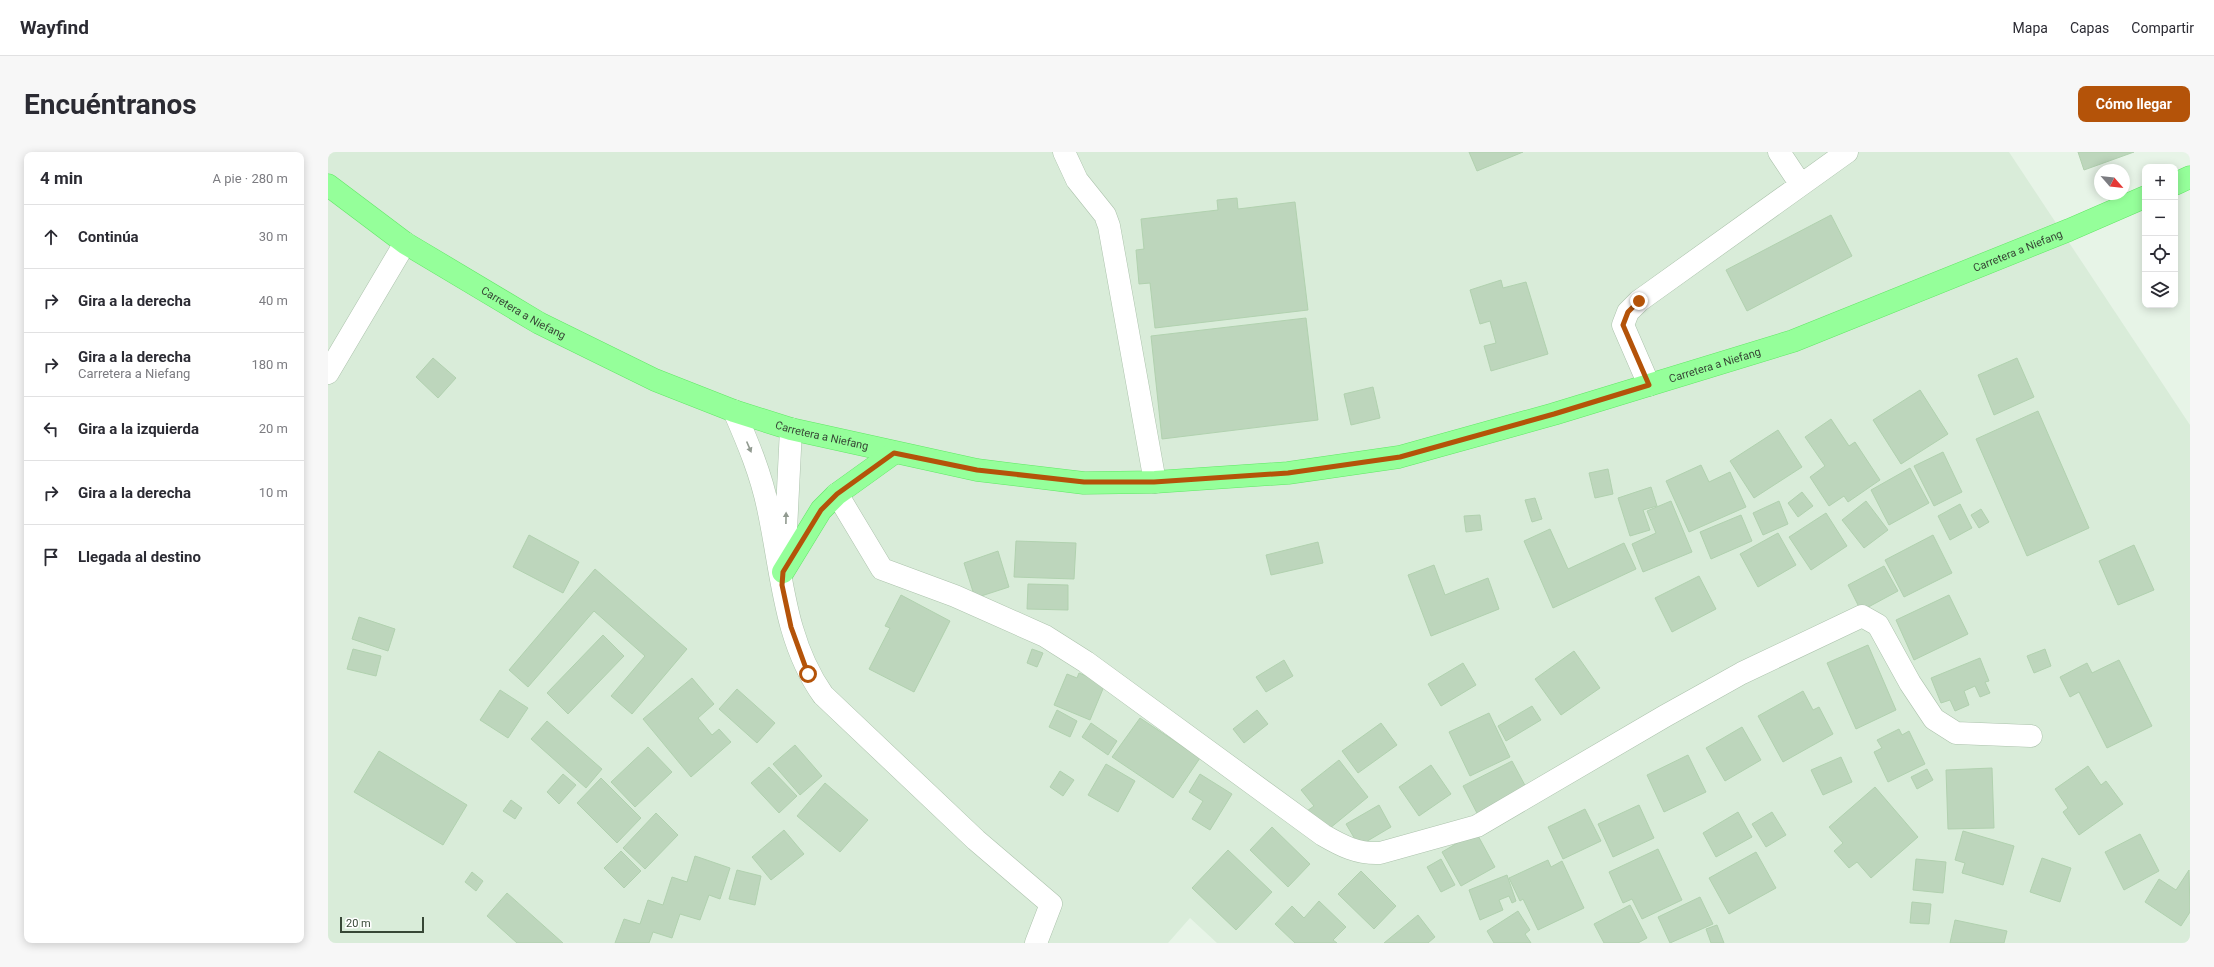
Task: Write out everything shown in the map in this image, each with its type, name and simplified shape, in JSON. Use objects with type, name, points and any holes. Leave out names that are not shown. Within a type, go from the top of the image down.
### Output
[{"type":"main road","points":[[2178,183],[2190,177]]},
{"type":"main road","name":"Carretera a Niefang","points":[[328,185],[405,243],[539,323],[655,380],[734,412],[791,429],[894,453],[977,470],[1076,482],[1154,482],[1288,473],[1400,457],[1554,414],[1793,341],[2062,233],[2142,198]]},
{"type":"main road","points":[[782,579],[821,510],[837,494],[894,453]]},
{"type":"street","points":[[1064,152],[1077,180],[1105,215],[1109,226],[1154,482]]},
{"type":"street","points":[[1779,152],[1801,185]]},
{"type":"street","points":[[1649,385],[1623,325],[1628,312],[1639,301],[1848,152]]},
{"type":"street","points":[[328,372],[405,243]]},
{"type":"street","points":[[734,412],[758,468],[768,508],[791,627],[808,674],[823,696],[976,840],[1050,904],[1036,943]]},
{"type":"street","points":[[782,579],[791,429]]},
{"type":"street","points":[[837,494],[882,570],[955,596],[1045,636],[1092,667],[1323,835],[1348,849],[1366,854],[1380,853],[1477,826],[1543,789],[1665,716],[1742,673],[1862,616],[1878,625],[1910,683],[1934,719],[1956,733],[2031,736]]},
{"type":"shaded area","points":[[328,152],[2009,152],[2190,425],[2190,943],[1217,943],[1190,918],[1168,943],[328,943]]},
{"type":"building","points":[[1469,152],[1523,152],[1477,171]]},
{"type":"building","points":[[2078,152],[2134,152],[2101,164],[2094,164],[2094,166],[2084,170]]},
{"type":"building","points":[[1237,198],[1238,209],[1295,202],[1308,310],[1155,328],[1150,283],[1139,284],[1136,250],[1144,249],[1141,219],[1218,210],[1217,200]]},
{"type":"building","points":[[1831,215],[1852,256],[1747,311],[1726,270]]},
{"type":"building","points":[[1501,280],[1503,288],[1526,282],[1548,354],[1491,371],[1484,346],[1496,343],[1490,321],[1480,324],[1470,290]]},
{"type":"building","points":[[1306,318],[1318,420],[1162,439],[1151,336]]},
{"type":"building","points":[[433,358],[456,378],[438,398],[416,377]]},
{"type":"building","points":[[2017,358],[2034,397],[1994,415],[1978,375]]},
{"type":"building","points":[[1373,387],[1380,418],[1351,425],[1344,394]]},
{"type":"building","points":[[1920,390],[1948,434],[1901,464],[1873,420]]},
{"type":"building","points":[[2038,411],[2089,528],[2027,556],[1976,439]]},
{"type":"building","points":[[1831,419],[1849,446],[1855,442],[1880,480],[1848,502],[1844,496],[1829,506],[1810,477],[1825,466],[1805,437]]},
{"type":"building","points":[[1778,430],[1802,467],[1754,498],[1730,461]]},
{"type":"building","points":[[1943,452],[1962,492],[1934,506],[1914,466]]},
{"type":"building","points":[[1701,465],[1709,482],[1730,472],[1746,507],[1689,532],[1666,481]]},
{"type":"building","points":[[1910,468],[1929,503],[1889,525],[1871,490]]},
{"type":"building","points":[[1608,469],[1613,494],[1595,498],[1589,473]]},
{"type":"building","points":[[1651,487],[1657,506],[1643,510],[1650,530],[1630,536],[1618,498]]},
{"type":"building","points":[[1802,492],[1813,506],[1798,517],[1788,503]]},
{"type":"building","points":[[1535,498],[1542,519],[1532,522],[1525,500]]},
{"type":"building","points":[[1671,501],[1692,552],[1643,572],[1632,544],[1656,533],[1647,511]]},
{"type":"building","points":[[1779,501],[1788,524],[1763,535],[1753,513]]},
{"type":"building","points":[[1866,501],[1888,530],[1864,548],[1842,520]]},
{"type":"building","points":[[1960,504],[1972,528],[1950,540],[1938,516]]},
{"type":"building","points":[[1981,509],[1989,522],[1979,528],[1971,515]]},
{"type":"building","points":[[1826,513],[1847,546],[1811,570],[1789,537]]},
{"type":"building","points":[[1480,515],[1482,530],[1466,532],[1464,516]]},
{"type":"building","points":[[1741,515],[1752,541],[1711,559],[1700,532]]},
{"type":"building","points":[[1550,529],[1568,569],[1624,543],[1636,569],[1553,608],[1524,541]]},
{"type":"building","points":[[1778,533],[1796,565],[1758,587],[1740,554]]},
{"type":"building","points":[[529,535],[579,562],[563,593],[513,567]]},
{"type":"building","points":[[1933,535],[1952,573],[1904,597],[1885,560]]},
{"type":"building","points":[[1016,541],[1076,543],[1074,579],[1014,577]]},
{"type":"building","points":[[1318,542],[1323,563],[1271,575],[1266,555]]},
{"type":"building","points":[[2134,545],[2154,590],[2118,605],[2099,561]]},
{"type":"building","points":[[998,551],[1009,587],[975,598],[964,563]]},
{"type":"building","points":[[1434,565],[1445,595],[1488,578],[1499,609],[1431,636],[1408,575]]},
{"type":"building","points":[[1884,566],[1898,591],[1861,611],[1848,585]]},
{"type":"building","points":[[595,569],[687,649],[632,714],[611,696],[645,656],[594,611],[528,687],[509,670]]},
{"type":"building","points":[[1699,576],[1716,609],[1672,632],[1655,598]]},
{"type":"building","points":[[1028,584],[1068,585],[1068,610],[1027,609]]},
{"type":"building","points":[[901,595],[950,621],[914,692],[869,669],[890,628],[885,626]]},
{"type":"building","points":[[1949,595],[1968,634],[1914,660],[1896,620]]},
{"type":"building","points":[[359,617],[395,629],[388,651],[352,639]]},
{"type":"building","points":[[603,635],[624,656],[568,714],[547,693]]},
{"type":"building","points":[[1868,645],[1896,710],[1856,729],[1827,663]]},
{"type":"building","points":[[353,649],[381,656],[376,676],[347,669]]},
{"type":"building","points":[[1032,649],[1043,653],[1037,667],[1027,663]]},
{"type":"building","points":[[2045,649],[2051,666],[2034,673],[2027,656]]},
{"type":"building","points":[[1574,651],[1600,688],[1561,715],[1535,679]]},
{"type":"building","points":[[1980,658],[1989,681],[1985,682],[1990,693],[1980,697],[1975,686],[1964,691],[1969,705],[1955,711],[1950,700],[1941,703],[1931,678]]},
{"type":"building","points":[[1284,660],[1293,676],[1266,692],[1256,677]]},
{"type":"building","points":[[2119,660],[2152,726],[2107,748],[2079,692],[2070,697],[2060,677],[2087,663],[2092,673]]},
{"type":"building","points":[[1463,663],[1476,685],[1441,706],[1428,684]]},
{"type":"building","points":[[1079,673],[1105,684],[1090,720],[1054,705],[1067,674],[1077,678]]},
{"type":"building","points":[[692,678],[714,704],[698,718],[712,735],[719,729],[731,742],[691,777],[643,719]]},
{"type":"building","points":[[737,689],[775,723],[757,743],[719,709]]},
{"type":"building","points":[[500,690],[528,708],[508,738],[480,720]]},
{"type":"building","points":[[1803,691],[1813,710],[1819,707],[1833,734],[1783,762],[1758,716]]},
{"type":"building","points":[[1532,706],[1541,720],[1506,741],[1498,726]]},
{"type":"building","points":[[1057,710],[1077,721],[1070,737],[1049,727]]},
{"type":"building","points":[[1257,710],[1268,724],[1244,743],[1233,729]]},
{"type":"building","points":[[1489,713],[1510,757],[1470,776],[1449,732]]},
{"type":"building","points":[[1140,718],[1200,758],[1173,798],[1112,757]]},
{"type":"building","points":[[547,721],[602,769],[586,788],[531,739]]},
{"type":"building","points":[[1091,723],[1117,741],[1108,755],[1082,737]]},
{"type":"building","points":[[1381,723],[1397,745],[1358,773],[1342,751]]},
{"type":"building","points":[[1742,727],[1761,760],[1725,781],[1706,748]]},
{"type":"building","points":[[1899,729],[1902,735],[1909,731],[1925,764],[1888,782],[1874,752],[1882,748],[1877,740]]},
{"type":"building","points":[[795,745],[822,776],[800,795],[773,764]]},
{"type":"building","points":[[648,747],[672,772],[635,807],[611,782]]},
{"type":"building","points":[[379,751],[467,805],[443,845],[354,792]]},
{"type":"building","points":[[1688,755],[1706,792],[1664,812],[1647,775]]},
{"type":"building","points":[[1841,757],[1852,782],[1823,795],[1811,770]]},
{"type":"building","points":[[1339,760],[1368,797],[1324,833],[1307,811],[1314,806],[1301,790]]},
{"type":"building","points":[[1512,761],[1528,791],[1479,817],[1463,786]]},
{"type":"building","points":[[1106,764],[1135,781],[1118,812],[1088,795]]},
{"type":"building","points":[[1431,765],[1451,794],[1419,816],[1399,787]]},
{"type":"building","points":[[2088,766],[2101,785],[2106,781],[2123,804],[2079,835],[2063,812],[2068,808],[2055,789]]},
{"type":"building","points":[[769,767],[797,796],[779,813],[751,783]]},
{"type":"building","points":[[1992,768],[1994,828],[1948,829],[1946,770]]},
{"type":"building","points":[[1927,769],[1933,780],[1917,789],[1911,777]]},
{"type":"building","points":[[1060,771],[1074,780],[1063,796],[1050,787]]},
{"type":"building","points":[[563,774],[576,785],[559,804],[547,792]]},
{"type":"building","points":[[1200,774],[1232,794],[1210,830],[1192,819],[1203,801],[1189,792]]},
{"type":"building","points":[[601,778],[641,818],[617,843],[577,803]]},
{"type":"building","points":[[825,783],[868,820],[840,852],[797,816]]},
{"type":"building","points":[[1875,787],[1918,837],[1871,878],[1857,862],[1849,868],[1834,851],[1843,843],[1829,827]]},
{"type":"building","points":[[511,800],[522,808],[515,819],[503,811]]},
{"type":"building","points":[[1379,805],[1391,827],[1359,846],[1346,824]]},
{"type":"building","points":[[1639,805],[1654,838],[1613,857],[1598,824]]},
{"type":"building","points":[[1585,809],[1601,841],[1563,859],[1548,827]]},
{"type":"building","points":[[1738,812],[1752,837],[1716,857],[1703,833]]},
{"type":"building","points":[[1772,812],[1786,835],[1766,847],[1752,824]]},
{"type":"building","points":[[656,813],[678,835],[645,869],[623,848]]},
{"type":"building","points":[[1272,827],[1310,864],[1288,887],[1250,850]]},
{"type":"building","points":[[784,830],[804,854],[771,880],[752,857]]},
{"type":"building","points":[[1963,831],[2014,846],[2003,885],[1962,873],[1965,863],[1955,860]]},
{"type":"building","points":[[1476,832],[1495,867],[1461,886],[1442,852]]},
{"type":"building","points":[[2140,834],[2159,871],[2124,890],[2105,852]]},
{"type":"building","points":[[1658,849],[1682,900],[1642,919],[1632,899],[1623,903],[1609,872]]},
{"type":"building","points":[[1228,850],[1272,892],[1236,930],[1192,888]]},
{"type":"building","points":[[621,851],[641,871],[624,888],[604,868]]},
{"type":"building","points":[[1756,852],[1776,888],[1729,914],[1709,878]]},
{"type":"building","points":[[695,856],[730,868],[720,899],[709,895],[700,920],[680,914],[672,938],[653,932],[649,943],[615,943],[624,919],[640,924],[648,900],[663,905],[672,877],[687,882]]},
{"type":"building","points":[[2042,858],[2071,868],[2060,902],[2030,892]]},
{"type":"building","points":[[1441,859],[1455,885],[1441,892],[1427,867]]},
{"type":"building","points":[[1916,859],[1946,862],[1943,893],[1913,890]]},
{"type":"building","points":[[1548,860],[1551,867],[1562,861],[1584,908],[1538,930],[1523,899],[1520,901],[1509,878]]},
{"type":"building","points":[[737,870],[761,876],[755,905],[729,899]]},
{"type":"building","points":[[2189,870],[2190,912],[2181,926],[2145,902],[2159,879],[2176,890]]},
{"type":"building","points":[[1361,871],[1396,906],[1374,929],[1338,894]]},
{"type":"building","points":[[472,872],[483,881],[476,891],[465,882]]},
{"type":"building","points":[[1507,875],[1516,901],[1512,903],[1509,896],[1499,900],[1503,910],[1480,920],[1469,890]]},
{"type":"building","points":[[507,893],[563,943],[517,943],[487,916]]},
{"type":"building","points":[[1700,897],[1713,924],[1670,943],[1658,917]]},
{"type":"building","points":[[1319,901],[1346,927],[1333,940],[1337,943],[1295,943],[1275,924],[1292,906],[1304,918]]},
{"type":"building","points":[[1912,902],[1931,904],[1929,924],[1910,923]]},
{"type":"building","points":[[1630,905],[1647,938],[1638,943],[1604,943],[1594,924]]},
{"type":"building","points":[[1518,911],[1530,930],[1525,934],[1531,943],[1494,943],[1487,931]]},
{"type":"building","points":[[1418,915],[1435,937],[1428,943],[1384,943]]},
{"type":"building","points":[[1955,920],[2007,931],[2004,943],[1950,943]]},
{"type":"building","points":[[1717,925],[1724,943],[1711,943],[1706,929]]},
{"type":"route","points":[[808,674],[791,627],[782,585],[783,572],[821,510],[837,494],[894,453],[977,470],[1084,482],[1154,482],[1288,473],[1400,457],[1554,414],[1649,385],[1623,325],[1628,312],[1639,301]]}]
